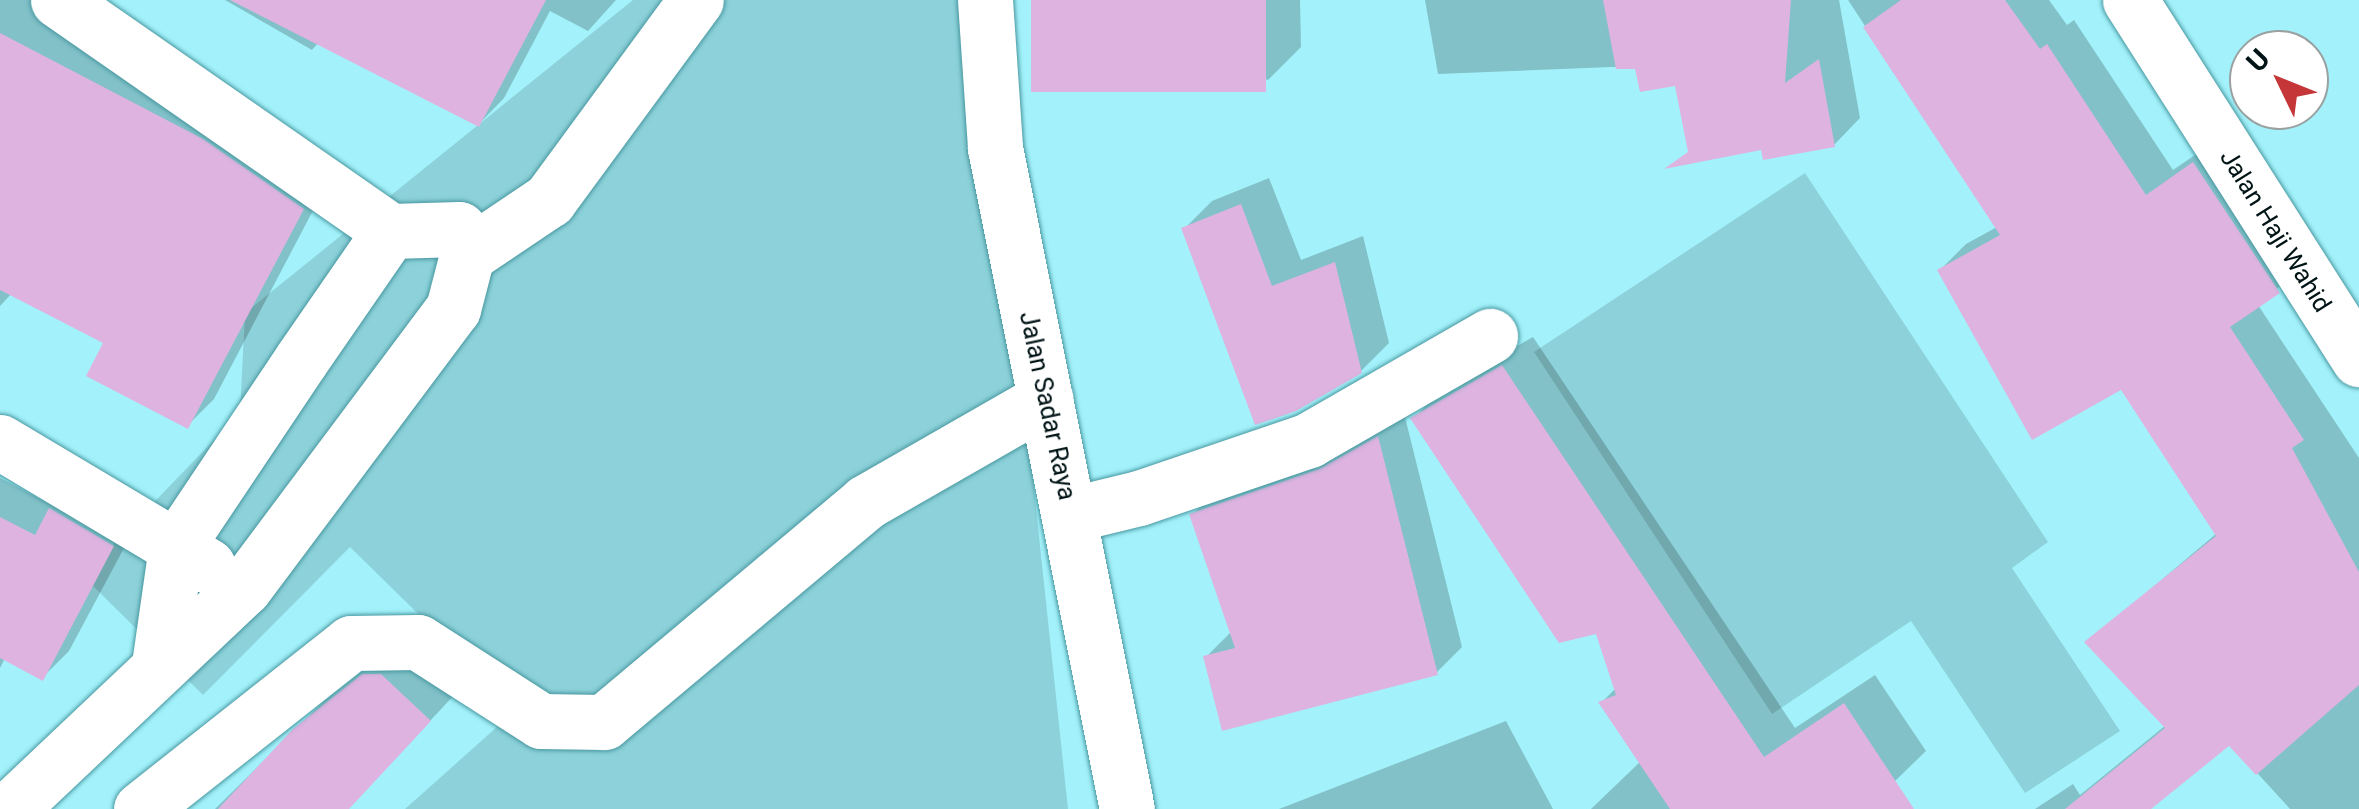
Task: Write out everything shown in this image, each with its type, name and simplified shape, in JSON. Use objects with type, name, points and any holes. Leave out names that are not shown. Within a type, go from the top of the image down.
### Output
[{"type":"street","points":[[10,809],[244,588],[453,309],[468,255],[459,229],[390,231],[58,0]]},
{"type":"street","points":[[468,255],[549,200],[696,0]]},
{"type":"street","name":"Jalan Sadar Raya","points":[[985,0],[995,148],[1127,809]]},
{"type":"street","name":"Jalan Haji Wahid","points":[[2130,0],[2359,360]]},
{"type":"street","points":[[158,666],[176,547],[390,231]]},
{"type":"street","points":[[1069,515],[1139,498],[1309,440],[1490,336]]},
{"type":"street","points":[[142,809],[351,644],[418,642],[541,721],[604,722],[866,502],[1046,399]]},
{"type":"street","points":[[0,442],[244,588]]},
{"type":"shaded area","points":[[633,0],[982,0],[1068,809],[405,809],[516,710],[350,547],[203,695],[83,576],[240,413],[245,313]]},
{"type":"shaded area","points":[[1805,173],[2048,542],[2012,568],[2120,731],[2025,793],[1911,621],[1772,714],[1534,352]]},
{"type":"building","points":[[230,0],[546,0],[479,127]]},
{"type":"building","points":[[1031,0],[1266,0],[1266,92],[1031,92]]},
{"type":"building","points":[[1603,0],[1791,0],[1785,83],[1819,59],[1835,147],[1763,160],[1761,150],[1664,169],[1688,152],[1675,86],[1640,92],[1635,69],[1616,69]]},
{"type":"building","points":[[1901,0],[2005,0],[2040,49],[2047,44],[2146,195],[2193,162],[2280,293],[2230,327],[2304,440],[2292,448],[2359,572],[2359,685],[2256,775],[2229,746],[2151,809],[2065,809],[2165,728],[2084,642],[2216,536],[2121,390],[2032,440],[1937,270],[2000,235],[1863,27]]},
{"type":"building","points":[[0,33],[203,139],[304,209],[188,429],[86,376],[103,343],[0,290]]},
{"type":"building","points":[[1241,204],[1272,286],[1335,262],[1362,373],[1296,411],[1255,425],[1181,228]]},
{"type":"building","points":[[1502,365],[1764,757],[1844,703],[1914,809],[1670,809],[1598,702],[1616,695],[1596,634],[1559,643],[1410,418]]},
{"type":"building","points":[[1378,436],[1438,675],[1222,731],[1203,656],[1235,648],[1189,514],[1319,469]]},
{"type":"building","points":[[49,508],[114,546],[43,681],[0,658],[0,517],[35,535]]},
{"type":"building","points":[[362,674],[381,674],[431,721],[349,809],[218,809],[293,729]]}]
